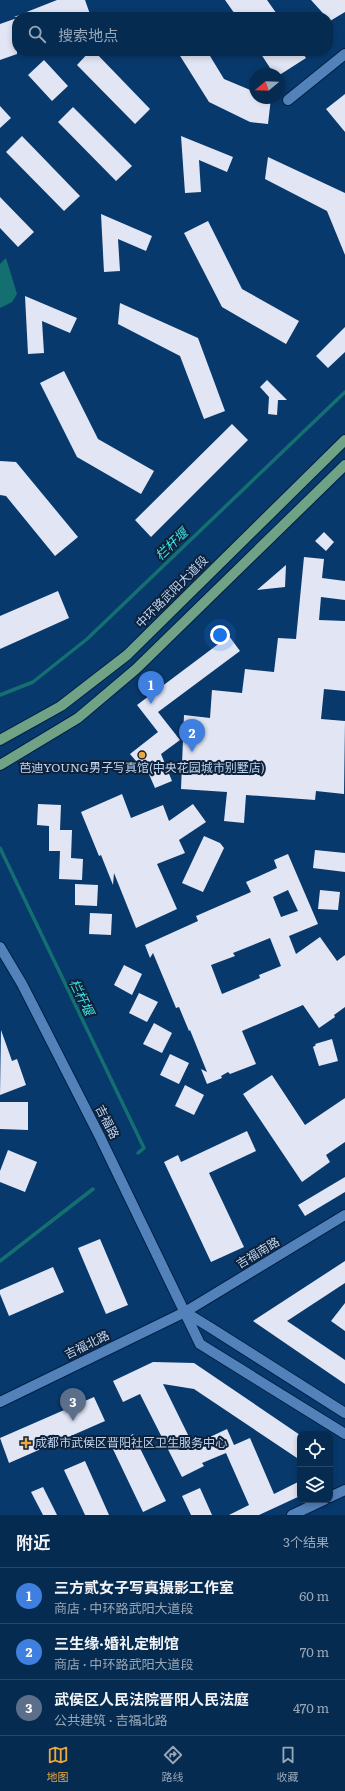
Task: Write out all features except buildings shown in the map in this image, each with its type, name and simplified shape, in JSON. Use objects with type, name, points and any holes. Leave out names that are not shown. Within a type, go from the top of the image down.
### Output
[{"type":"main road","name":"中环路武阳大道段","points":[[0,740],[61,706],[127,655],[345,440]]},
{"type":"main road","points":[[0,765],[78,718],[136,669],[345,465]]},
{"type":"street","points":[[288,100],[345,54]]},
{"type":"street","name":"吉福路","points":[[0,947],[22,984],[99,1134],[200,1344],[345,1434]]},
{"type":"street","name":"吉福南路","points":[[185,1312],[345,1215]]},
{"type":"street","points":[[185,1312],[345,1413]]},
{"type":"street","name":"吉福北路","points":[[0,1402],[185,1312]]},
{"type":"street","points":[[333,1496],[345,1490]]},
{"type":"street","points":[[292,1515],[318,1503]]},
{"type":"shaded area","points":[[6,258],[17,294],[12,302],[0,308],[0,264]]},
{"type":"waterway","name":"栏杆堰","points":[[0,695],[33,682],[87,639],[345,392]]},
{"type":"waterway","name":"栏杆堰","points":[[0,848],[144,1148],[138,1153]]},
{"type":"waterway","name":"栏杆堰","points":[[0,1261],[93,1189]]},
{"type":"place","name":"三方贰女子写真摄影工作室","points":[[151,704]]},
{"type":"place","name":"三生缘·婚礼定制馆","points":[[192,752]]},
{"type":"place","name":"芭迪YOUNG男子写真馆(中央花园城市别墅店)","points":[[142,755]]},
{"type":"place","name":"武侯区人民法院晋阳人民法庭","points":[[73,1421]]},
{"type":"place","name":"成都市武侯区晋阳社区卫生服务中心","points":[[26,1443]]}]
